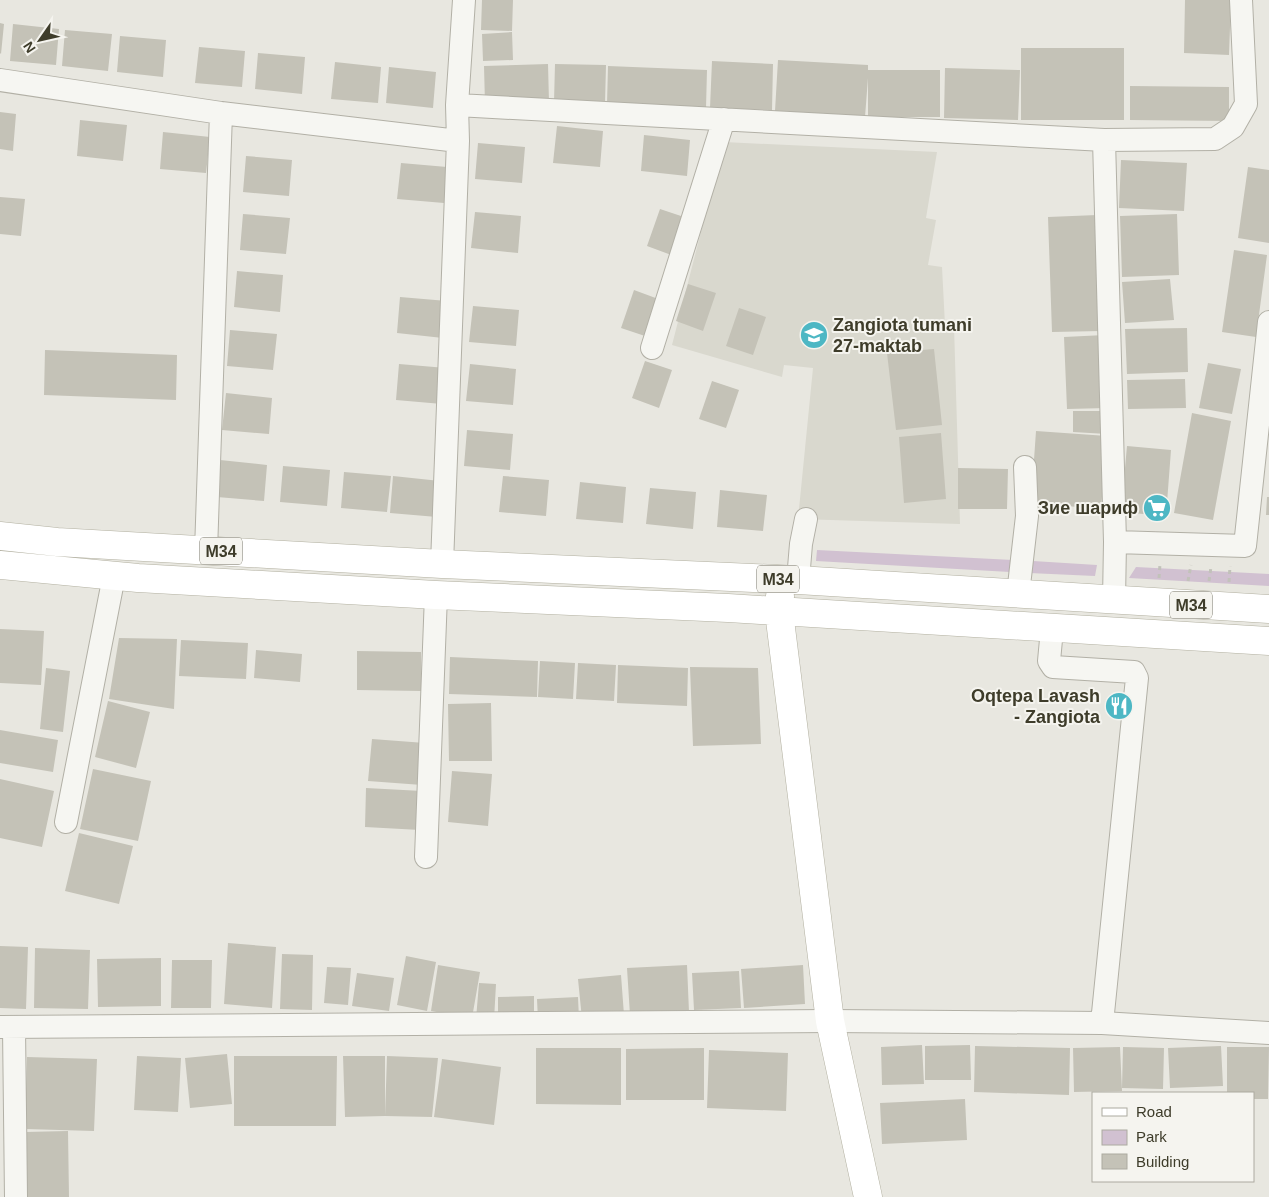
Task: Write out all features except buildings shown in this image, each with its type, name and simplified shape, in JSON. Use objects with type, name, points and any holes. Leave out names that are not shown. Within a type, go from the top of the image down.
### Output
[{"type":"main road","name":"M34","points":[[0,536],[57,542],[206,551],[789,580],[1269,609]]},
{"type":"main road","name":"M34","points":[[0,565],[114,576],[436,595],[728,608],[1269,641]]},
{"type":"main road","points":[[789,580],[779,612],[830,1022],[868,1197]]},
{"type":"street","points":[[442,564],[458,140],[457,105],[464,0]]},
{"type":"street","points":[[457,105],[1104,140],[1215,139],[1232,127],[1246,104],[1241,0]]},
{"type":"street","points":[[0,80],[221,113],[458,140]]},
{"type":"street","points":[[206,551],[221,113]]},
{"type":"street","points":[[652,348],[724,119]]},
{"type":"street","points":[[1104,140],[1115,542],[1114,600]]},
{"type":"street","points":[[1115,542],[1246,546],[1269,322]]},
{"type":"street","points":[[1018,594],[1027,516],[1025,467]]},
{"type":"street","points":[[789,580],[801,544],[806,519]]},
{"type":"street","points":[[66,822],[114,576]]},
{"type":"street","points":[[426,857],[436,595]]},
{"type":"street","points":[[1052,629],[1049,661],[1052,666],[1134,672],[1137,678],[1102,1023]]},
{"type":"street","points":[[16,1197],[7,1027],[830,1022],[1102,1023],[1269,1033]]},
{"type":"shaded area","name":"Zangiota tumani 27-maktab","points":[[724,142],[937,152],[926,218],[936,220],[928,265],[942,267],[945,325],[954,326],[960,524],[798,519],[813,368],[784,365],[782,377],[672,345]]},
{"type":"green space","points":[[817,550],[1013,560],[1010,572],[816,561]]},
{"type":"green space","points":[[1033,561],[1097,565],[1095,576],[1029,573]]},
{"type":"green space","points":[[1136,567],[1269,574],[1269,586],[1129,578]]},
{"type":"place","name":"Zangiota tumani 27-maktab","points":[[814,335]]},
{"type":"place","name":"Зие шариф","points":[[1157,508]]},
{"type":"place","name":"Oqtepa Lavash - Zangiota","points":[[1119,706]]}]
